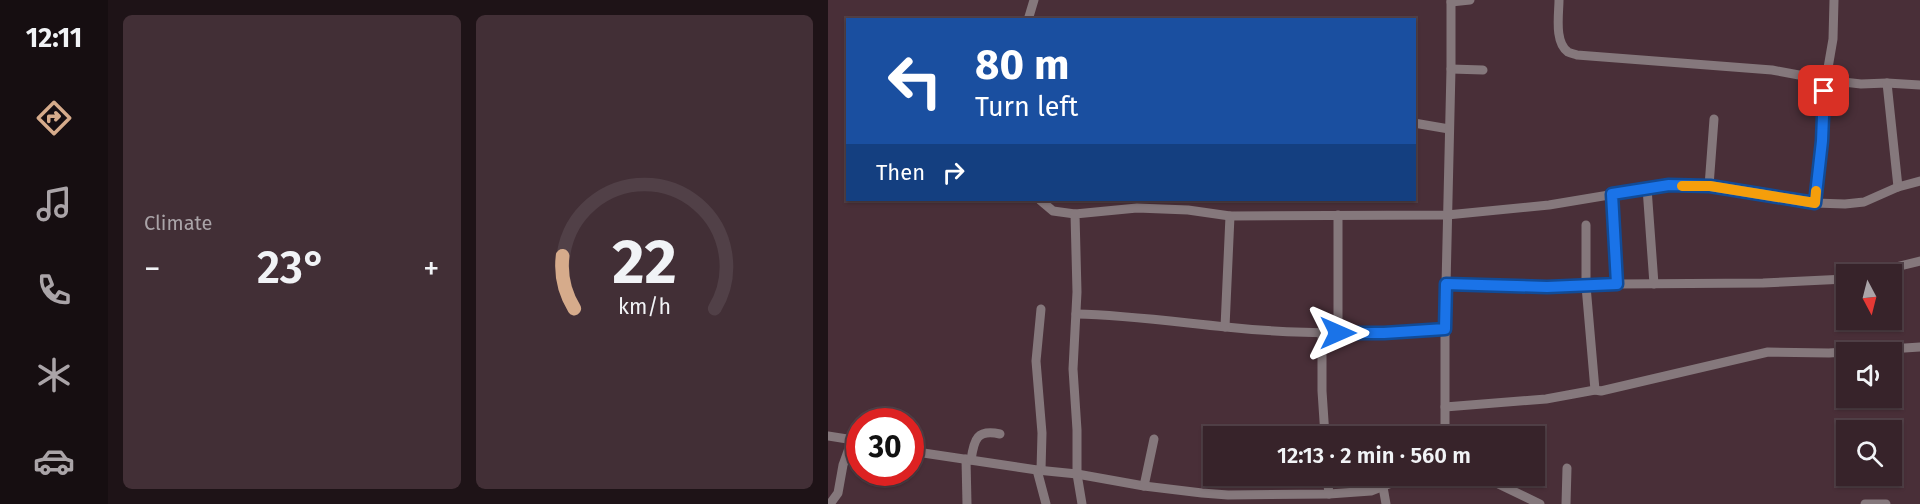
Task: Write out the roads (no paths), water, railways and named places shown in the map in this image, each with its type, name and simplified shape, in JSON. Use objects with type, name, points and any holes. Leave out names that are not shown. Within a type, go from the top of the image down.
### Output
[{"type":"street","points":[[1029,18],[1034,0]]},
{"type":"street","points":[[1445,426],[1451,1],[1470,0]]},
{"type":"street","points":[[1559,0],[1559,36],[1562,46],[1568,52],[1577,55],[1772,70],[1861,84],[1887,82],[1920,85]]},
{"type":"street","points":[[1815,203],[1833,39],[1834,0]]},
{"type":"street","points":[[1451,69],[1483,70]]},
{"type":"street","points":[[1887,82],[1899,187]]},
{"type":"street","points":[[1710,186],[1714,119]]},
{"type":"street","points":[[1416,123],[1449,129]]},
{"type":"street","points":[[1041,201],[1053,212],[1075,214],[1137,208],[1188,210],[1230,216],[1447,214],[1549,205],[1669,185],[1710,186],[1815,203],[1845,204],[1864,202],[1920,181]]},
{"type":"street","points":[[1647,188],[1654,285]]},
{"type":"street","points":[[1612,194],[1617,284]]},
{"type":"street","points":[[1075,214],[1076,314],[1073,369],[1077,430],[1072,473],[1082,504]]},
{"type":"street","points":[[1338,215],[1338,333]]},
{"type":"street","points":[[1225,327],[1230,216]]},
{"type":"street","points":[[1586,225],[1586,286],[1595,390]]},
{"type":"street","points":[[1902,265],[1920,261]]},
{"type":"street","points":[[1446,284],[1527,287],[1786,283],[1836,280]]},
{"type":"street","points":[[1041,309],[1036,360],[1046,504]]},
{"type":"street","points":[[1076,314],[1124,315],[1225,327],[1322,333],[1384,333],[1445,329]]},
{"type":"street","points":[[1322,333],[1324,426]]},
{"type":"street","points":[[1446,407],[1546,399],[1601,390],[1768,352],[1829,353],[1920,347]]},
{"type":"street","points":[[967,504],[968,459],[974,443],[980,435],[990,432],[1000,434]]},
{"type":"street","points":[[828,436],[846,439]]},
{"type":"street","points":[[1144,486],[1154,440]]},
{"type":"street","points":[[924,453],[1072,473],[1144,486],[1228,495],[1329,494],[1371,491],[1383,487],[1386,504]]},
{"type":"street","points":[[830,504],[838,493],[846,459]]},
{"type":"street","points":[[1566,504],[1567,468]]},
{"type":"street","points":[[1329,486],[1329,494]]},
{"type":"street","points":[[1503,486],[1540,504]]},
{"type":"street","points":[[1865,504],[1886,504]]}]
